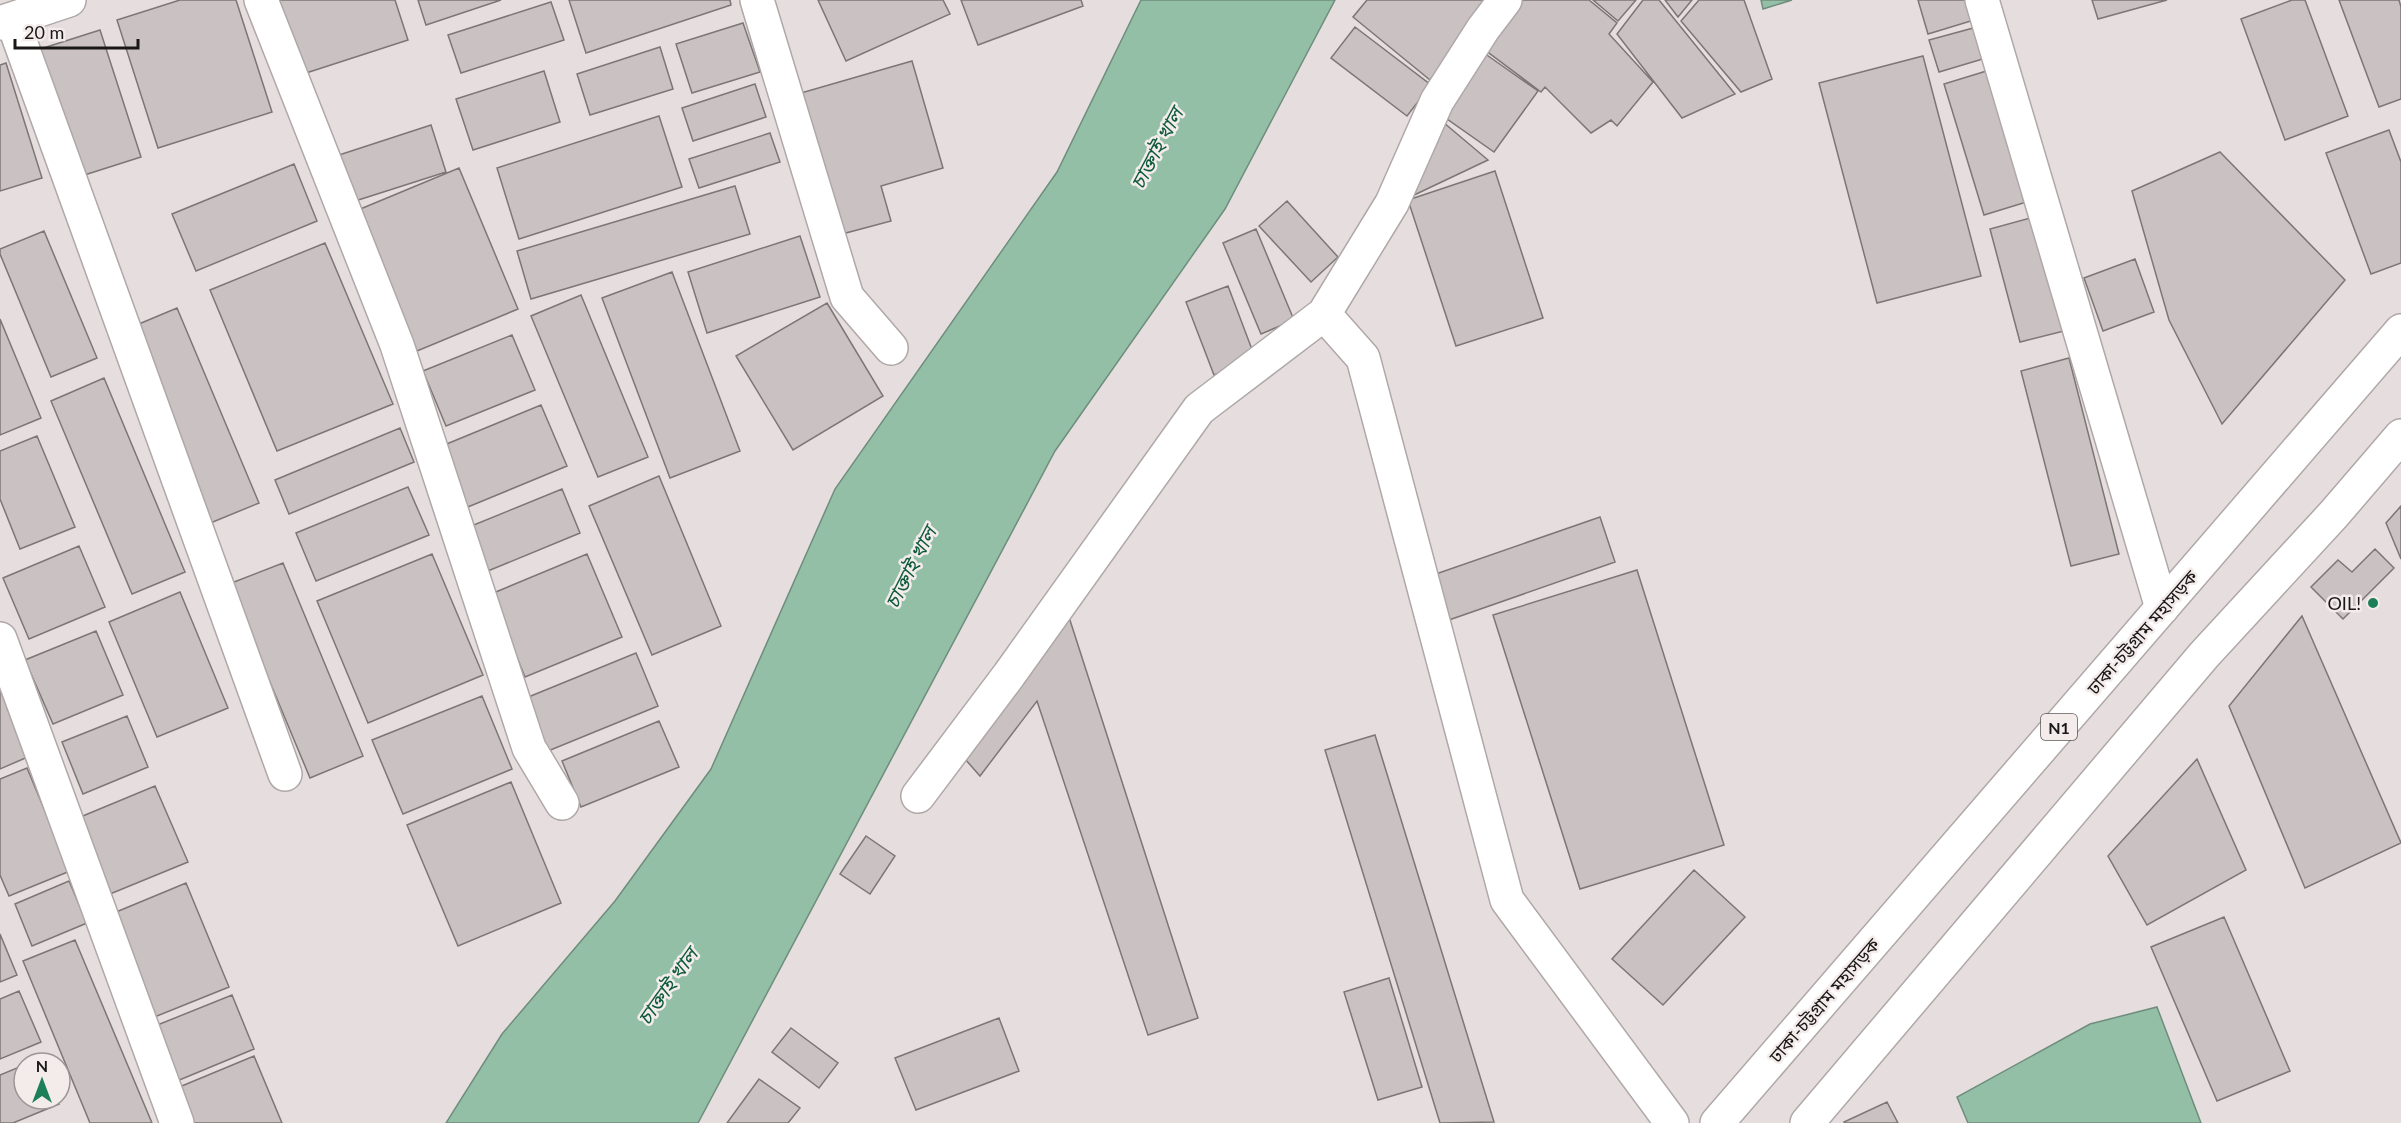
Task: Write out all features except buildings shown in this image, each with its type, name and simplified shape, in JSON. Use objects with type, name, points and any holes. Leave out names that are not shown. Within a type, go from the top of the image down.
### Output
[{"type":"main road","points":[[69,0],[6,21],[285,774]]},
{"type":"main road","points":[[261,0],[397,345],[529,748],[562,803]]},
{"type":"main road","points":[[757,0],[847,297],[891,348]]},
{"type":"main road","points":[[918,796],[1009,675],[1199,409],[1324,314],[1392,203],[1437,101],[1483,29],[1505,0]]},
{"type":"main road","points":[[1982,0],[2162,608]]},
{"type":"main road","points":[[1324,314],[1363,358],[1507,900],[1672,1123]]},
{"type":"main road","name":"ঢাকা-চট্টগ্রাম মহাসড়ক","points":[[1717,1123],[2401,331]]},
{"type":"main road","points":[[1807,1123],[2204,655],[2334,514],[2401,436]]},
{"type":"main road","points":[[0,639],[177,1123]]},
{"type":"water","name":"চাক্তাই খাল","points":[[1141,0],[1335,0],[1225,209],[1055,451],[698,1123],[446,1123],[502,1034],[615,901],[711,769],[835,489],[1057,172]]},
{"type":"water","points":[[1761,0],[1792,0],[1763,9]]},
{"type":"water","points":[[2157,1007],[2201,1123],[1968,1123],[1957,1097],[2090,1024]]},
{"type":"place","name":"OIL!","points":[[2373,603]]}]
